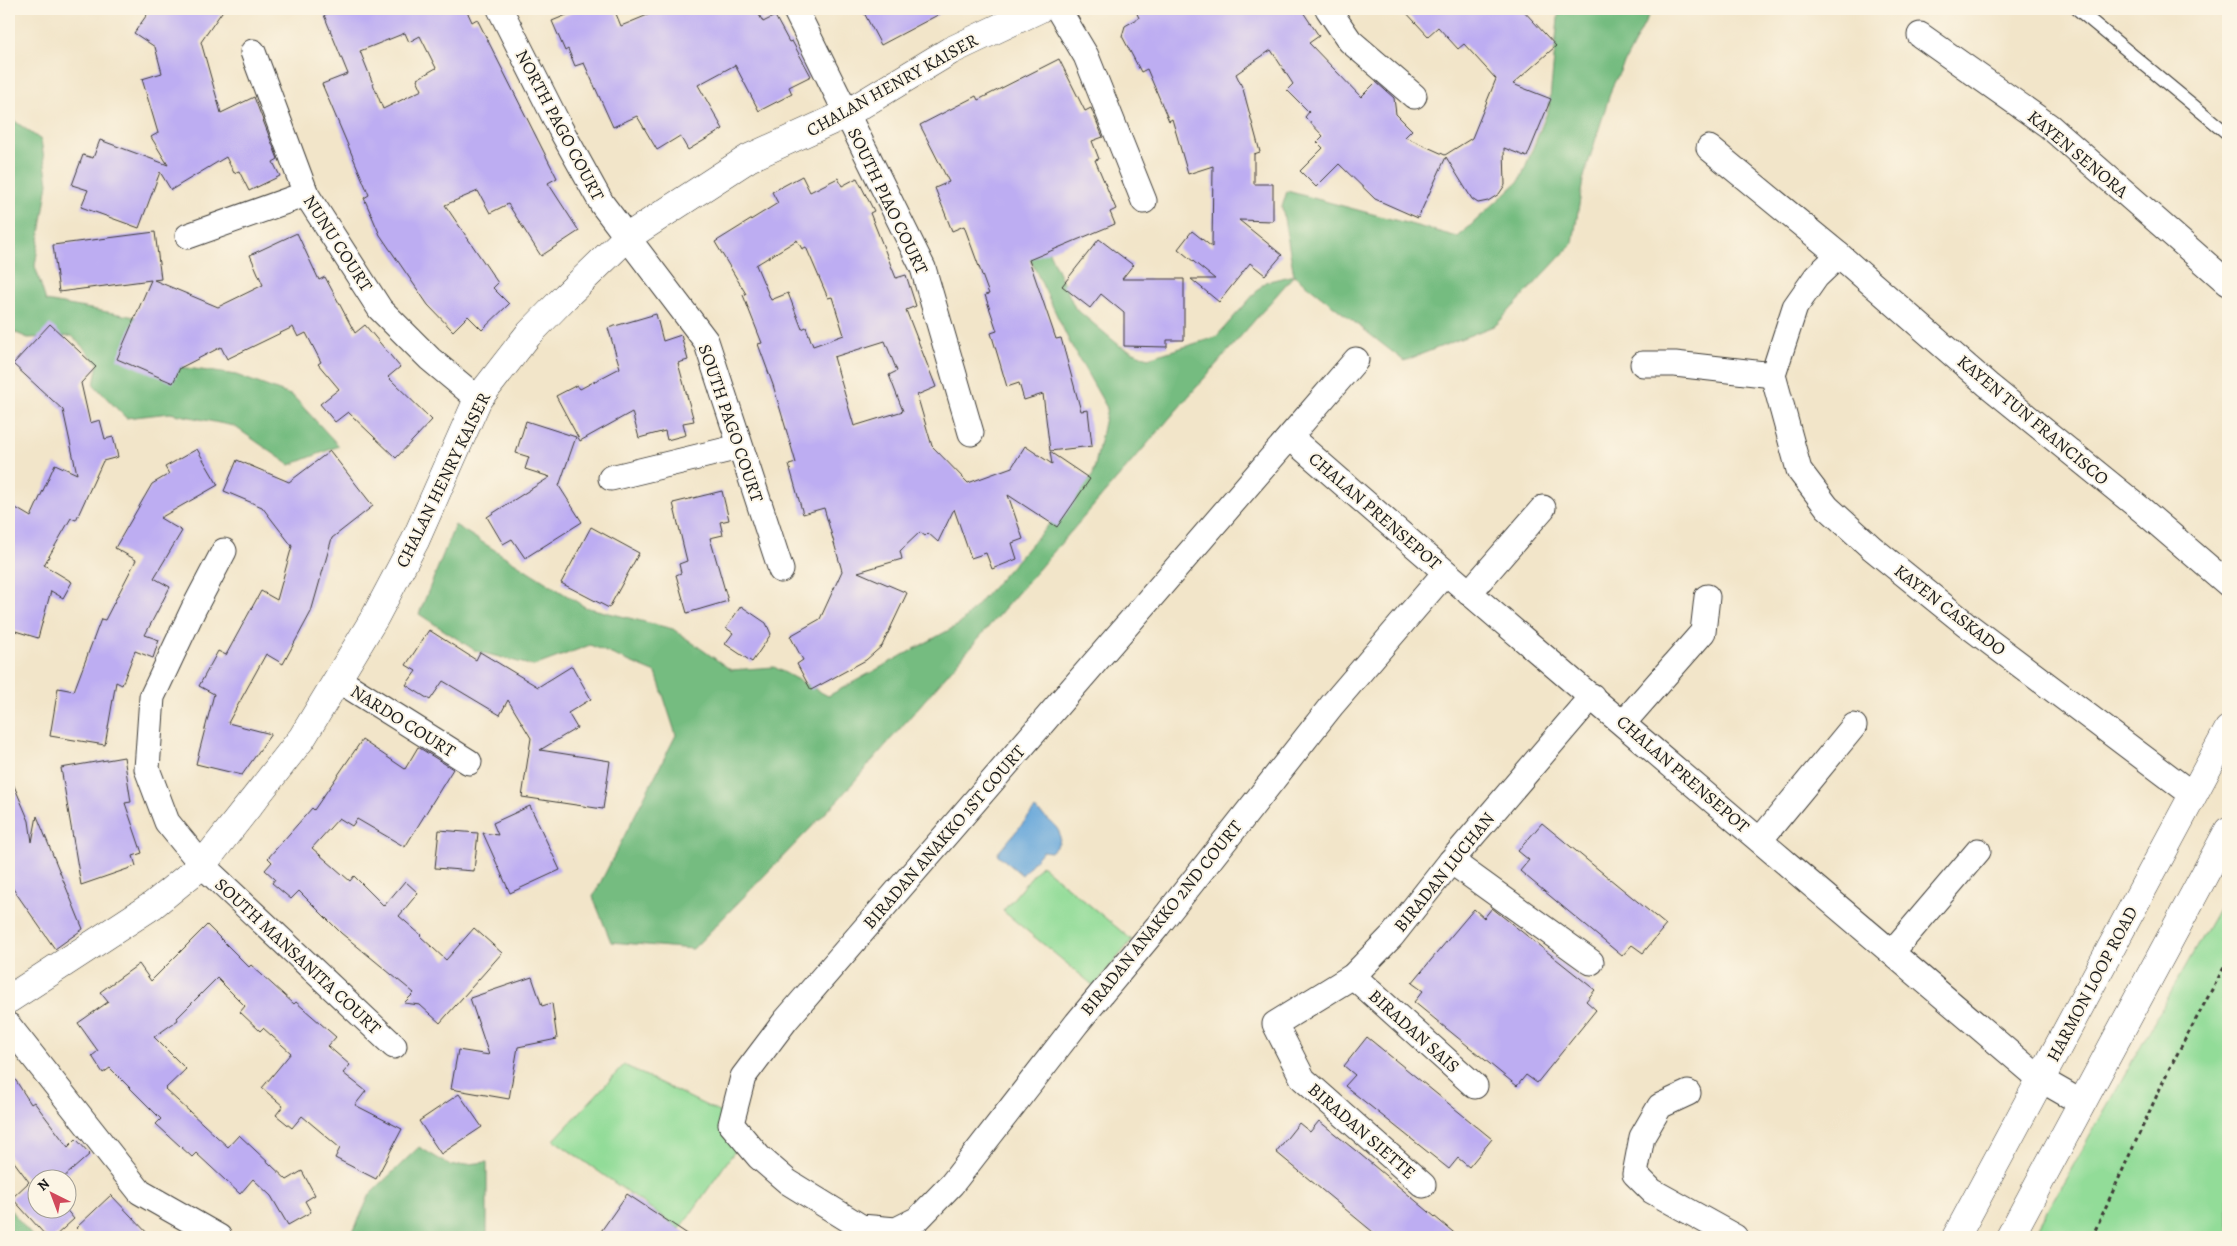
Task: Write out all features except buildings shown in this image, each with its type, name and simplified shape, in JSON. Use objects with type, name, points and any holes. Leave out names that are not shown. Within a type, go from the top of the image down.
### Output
[{"type":"street","name":"NORTH PAGO COURT","points":[[500,9],[560,128],[602,204],[626,238]]},
{"type":"street","name":"SOUTH PIAO COURT","points":[[795,9],[923,268],[971,433]]},
{"type":"street","name":"CHALAN HENRY KAISER","points":[[9,999],[153,905],[202,866],[302,738],[375,617],[415,541],[478,399],[528,335],[626,238],[749,158],[846,114],[950,50],[1039,9]]},
{"type":"street","points":[[1058,9],[1086,56],[1144,201]]},
{"type":"street","points":[[1328,9],[1350,41],[1414,96]]},
{"type":"street","name":"KAYEN SENORA","points":[[1920,36],[2049,126],[2228,283]]},
{"type":"street","name":"NUNU COURT","points":[[252,52],[306,194],[380,308],[430,359],[478,399]]},
{"type":"street","name":"KAYEN TUN FRANCISCO","points":[[1709,148],[1839,255],[1988,384],[2142,510],[2228,584]]},
{"type":"street","points":[[188,236],[306,194]]},
{"type":"street","name":"SOUTH PAGO COURT","points":[[626,238],[706,342],[781,570]]},
{"type":"street","points":[[1642,364],[1675,364],[1773,375],[1795,307],[1816,277],[1839,255]]},
{"type":"street","points":[[1290,437],[1356,360]]},
{"type":"street","name":"KAYEN CASKADO","points":[[1773,375],[1799,470],[1827,508],[1872,548],[1966,624],[2193,795]]},
{"type":"street","name":"CHALAN PRENSEPOT","points":[[1290,437],[1445,573],[1592,696],[2040,1079],[2082,1103]]},
{"type":"street","name":"BIRADAN ANAKKO 1ST COURT","points":[[861,1227],[788,1182],[759,1157],[731,1124],[743,1077],[786,1020],[1290,437]]},
{"type":"street","points":[[611,478],[739,447]]},
{"type":"street","points":[[1470,594],[1544,508]]},
{"type":"street","name":"SOUTH MANSANITA COURT","points":[[224,551],[190,616],[152,696],[147,768],[167,822],[202,866],[394,1046]]},
{"type":"street","name":"BIRADAN ANAKKO 2ND COURT","points":[[861,1227],[896,1230],[918,1219],[952,1184],[1077,1023],[1157,927],[1332,705],[1445,573]]},
{"type":"street","points":[[1622,723],[1703,632],[1708,597]]},
{"type":"street","name":"NARDO COURT","points":[[337,679],[469,762]]},
{"type":"street","name":"BIRADAN LUCHAN","points":[[1275,1024],[1353,976],[1392,936],[1451,861],[1592,696]]},
{"type":"street","points":[[1760,840],[1854,726]]},
{"type":"street","name":"HARMON LOOP ROAD","points":[[1956,1237],[2228,730]]},
{"type":"street","points":[[2010,1237],[2228,831]]},
{"type":"street","points":[[1892,952],[1978,851]]},
{"type":"street","points":[[1451,861],[1591,962]]},
{"type":"street","name":"BIRADAN SAIS","points":[[1353,976],[1475,1086]]},
{"type":"street","name":"BIRADAN SIETTE","points":[[1275,1024],[1303,1079],[1423,1184]]},
{"type":"street","points":[[9,1026],[140,1192],[220,1237]]},
{"type":"street","points":[[1688,1093],[1660,1106],[1642,1137],[1635,1174],[1652,1191],[1735,1237]]},
{"type":"lane","points":[[2083,10],[2228,134]]},
{"type":"path","points":[[2092,1237],[2168,1071],[2228,960]]},
{"type":"green space","points":[[1559,9],[1652,9],[1612,87],[1583,180],[1573,243],[1496,325],[1404,361],[1294,275],[1282,207],[1287,191],[1458,237],[1520,180],[1549,108]]},
{"type":"green space","points":[[9,117],[41,140],[48,183],[35,266],[46,301],[135,317],[180,367],[236,375],[293,396],[339,446],[290,465],[234,426],[170,413],[126,418],[94,385],[98,363],[72,336],[28,338],[9,330]]},
{"type":"green space","points":[[1033,217],[1075,308],[1120,346],[1148,358],[1216,337],[1265,282],[1294,275],[838,800],[693,949],[611,942],[593,897],[676,735],[656,673],[590,645],[534,666],[476,651],[419,614],[455,525],[585,607],[673,629],[731,670],[774,667],[828,696],[960,624],[1093,475],[1107,408],[1070,343],[1024,246]]},
{"type":"green space","points":[[1041,865],[1132,940],[1094,986],[1003,911]]},
{"type":"green space","points":[[2228,891],[2228,1237],[2033,1237]]},
{"type":"green space","points":[[624,1065],[721,1113],[739,1145],[680,1229],[554,1140]]},
{"type":"green space","points":[[419,1147],[451,1166],[487,1162],[487,1232],[482,1237],[351,1237],[370,1194]]},
{"type":"green space","points":[[9,1208],[33,1237],[9,1237]]},
{"type":"water","points":[[1035,809],[1057,828],[1060,833],[1060,839],[1051,852],[1043,851],[1022,875],[997,854]]}]
